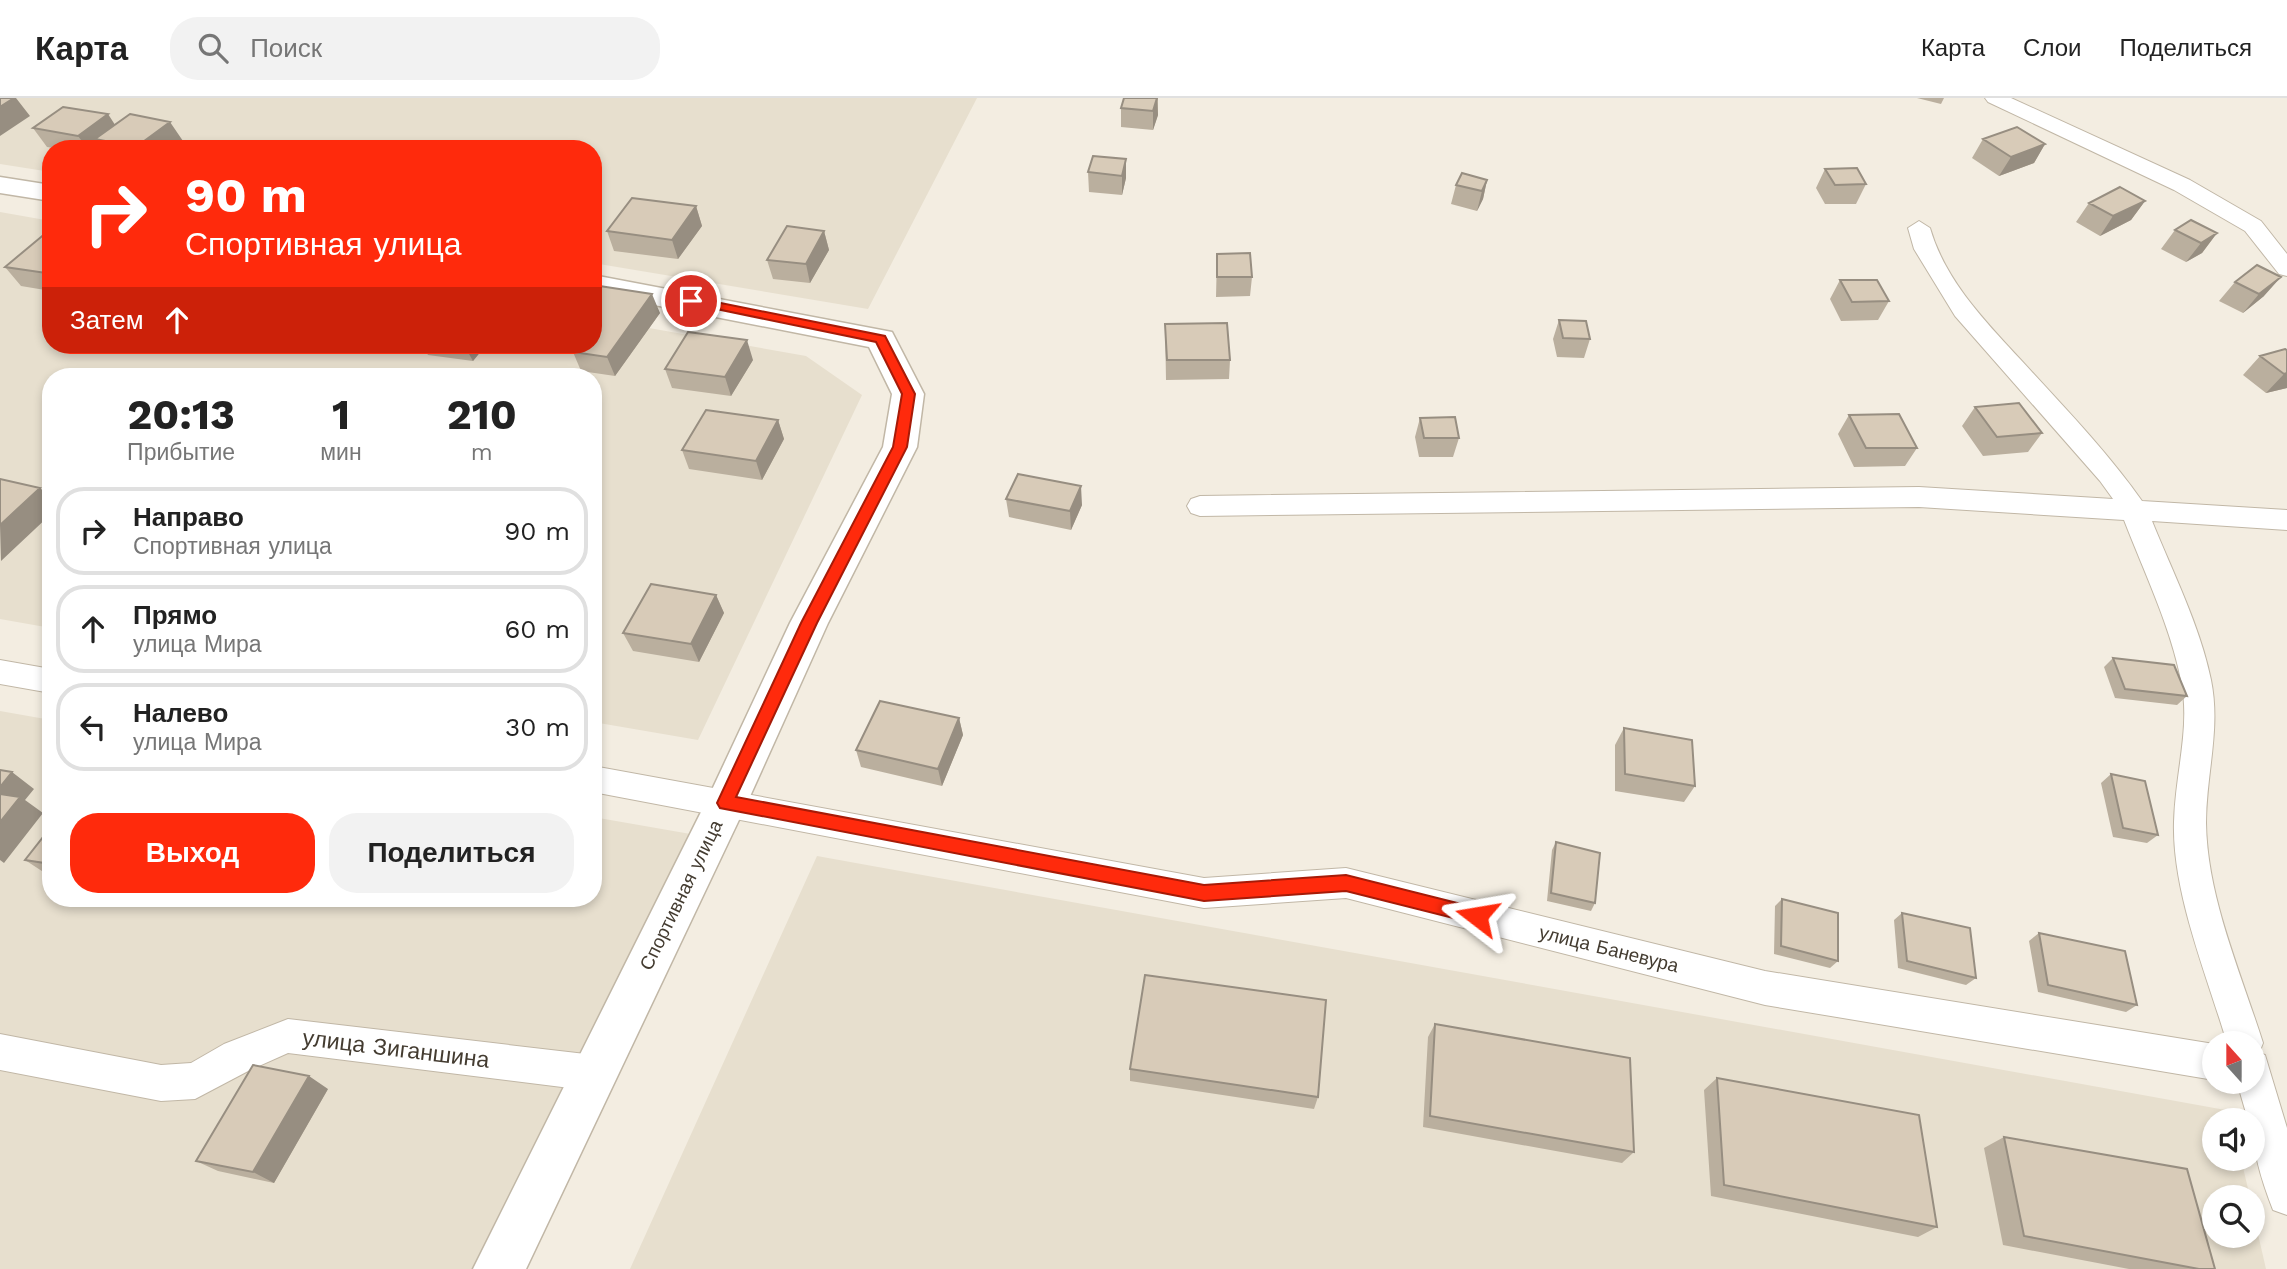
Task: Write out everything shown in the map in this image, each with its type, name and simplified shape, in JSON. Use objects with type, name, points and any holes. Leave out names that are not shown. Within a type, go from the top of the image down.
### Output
[{"type":"street","points":[[0,185],[42,192]]},
{"type":"street","name":"Спортивная улица","points":[[499,1269],[726,803],[809,623],[900,447],[908,394],[881,339],[602,286]]},
{"type":"lane","points":[[1995,98],[2182,185],[2253,226],[2287,270]]},
{"type":"lane","points":[[1919,228],[1925,249],[1962,311],[2109,474],[2134,510],[2183,635],[2196,680],[2201,724],[2190,822],[2197,888],[2241,1031]]},
{"type":"lane","points":[[1200,506],[1919,497],[2287,520]]},
{"type":"lane","points":[[0,672],[42,679]]},
{"type":"lane","name":"улица Баневура","points":[[602,781],[1204,893],[1346,883],[1765,988],[2202,1060]]},
{"type":"lane","name":"улица Зиганшина","points":[[0,1052],[161,1083],[195,1081],[237,1057],[288,1036],[594,1073]]},
{"type":"lane","points":[[2259,1094],[2287,1196]]},
{"type":"shaded area","points":[[0,98],[977,98],[868,309],[602,265],[602,140],[42,140],[42,171],[0,164]]},
{"type":"shaded area","points":[[0,212],[42,219],[42,354],[602,354],[602,320],[806,356],[862,395],[698,740],[602,724],[602,368],[42,368],[42,626],[0,619]]},
{"type":"shaded area","points":[[0,711],[42,718],[42,907],[602,907],[602,819],[702,836],[478,1269],[0,1269]]},
{"type":"shaded area","points":[[817,856],[2214,1108],[2202,1108],[2202,1171],[2244,1171],[2247,1185],[2202,1185],[2202,1248],[2261,1248],[2266,1269],[630,1269]]},
{"type":"building","points":[[0,98],[14,98],[0,107]]},
{"type":"building","points":[[1124,98],[1157,98],[1153,111],[1121,108]]},
{"type":"building","points":[[63,107],[108,114],[78,136],[33,128]]},
{"type":"building","points":[[130,114],[170,122],[146,140],[95,139]]},
{"type":"building","points":[[2017,127],[2045,144],[2011,157],[1983,139]]},
{"type":"building","points":[[1093,156],[1126,159],[1122,176],[1088,172]]},
{"type":"building","points":[[1857,168],[1866,184],[1835,185],[1825,169]]},
{"type":"building","points":[[1462,173],[1487,180],[1482,191],[1456,185]]},
{"type":"building","points":[[2120,187],[2145,201],[2113,216],[2089,203]]},
{"type":"building","points":[[632,198],[696,206],[672,240],[607,231]]},
{"type":"building","points":[[2191,220],[2217,233],[2201,243],[2175,230]]},
{"type":"building","points":[[787,226],[824,231],[806,264],[767,260]]},
{"type":"building","points":[[42,236],[42,272],[5,267]]},
{"type":"building","points":[[1250,253],[1252,277],[1217,277],[1217,254]]},
{"type":"building","points":[[2257,265],[2281,277],[2259,294],[2235,282]]},
{"type":"building","points":[[1840,280],[1877,280],[1889,301],[1852,302]]},
{"type":"building","points":[[602,286],[652,294],[607,357],[587,354],[602,354]]},
{"type":"building","points":[[1559,320],[1586,321],[1590,339],[1563,338]]},
{"type":"building","points":[[1227,323],[1230,360],[1167,360],[1165,324]]},
{"type":"building","points":[[688,332],[747,340],[725,377],[665,369]]},
{"type":"building","points":[[2285,349],[2287,373],[2284,374],[2260,356]]},
{"type":"building","points":[[2019,403],[2042,433],[1997,437],[1975,407]]},
{"type":"building","points":[[706,410],[778,420],[756,461],[682,450]]},
{"type":"building","points":[[1899,414],[1917,448],[1866,448],[1849,415]]},
{"type":"building","points":[[1455,417],[1459,438],[1424,438],[1420,418]]},
{"type":"building","points":[[1018,474],[1081,486],[1070,511],[1006,499]]},
{"type":"building","points":[[0,479],[40,488],[0,525]]},
{"type":"building","points":[[651,584],[716,595],[691,644],[623,633]]},
{"type":"building","points":[[2113,658],[2174,665],[2187,696],[2125,689]]},
{"type":"building","points":[[880,701],[959,718],[938,769],[856,750]]},
{"type":"building","points":[[1624,728],[1692,740],[1695,786],[1625,774]]},
{"type":"building","points":[[0,770],[12,772],[0,787]]},
{"type":"building","points":[[2111,774],[2145,781],[2158,835],[2123,828]]},
{"type":"building","points":[[0,794],[20,797],[0,822]]},
{"type":"building","points":[[42,838],[42,863],[25,860]]},
{"type":"building","points":[[1556,842],[1600,853],[1595,903],[1551,893]]},
{"type":"building","points":[[1782,899],[1838,913],[1838,961],[1781,946]]},
{"type":"building","points":[[1902,913],[1970,928],[1976,978],[1907,961]]},
{"type":"building","points":[[2039,933],[2125,951],[2137,1005],[2048,985]]},
{"type":"building","points":[[1145,975],[1326,1000],[1318,1097],[1130,1069]]},
{"type":"building","points":[[1435,1024],[1630,1058],[1634,1152],[1430,1116]]},
{"type":"building","points":[[253,1065],[309,1076],[253,1172],[196,1161]]},
{"type":"building","points":[[1717,1078],[1919,1115],[1937,1227],[1724,1185]]},
{"type":"building","points":[[2004,1137],[2187,1169],[2202,1223],[2202,1248],[2209,1248],[2215,1269],[2199,1269],[2024,1236]]},
{"type":"route","points":[[691,301],[881,339],[908,394],[900,447],[809,623],[726,803],[1204,893],[1346,883],[1477,916]]}]
